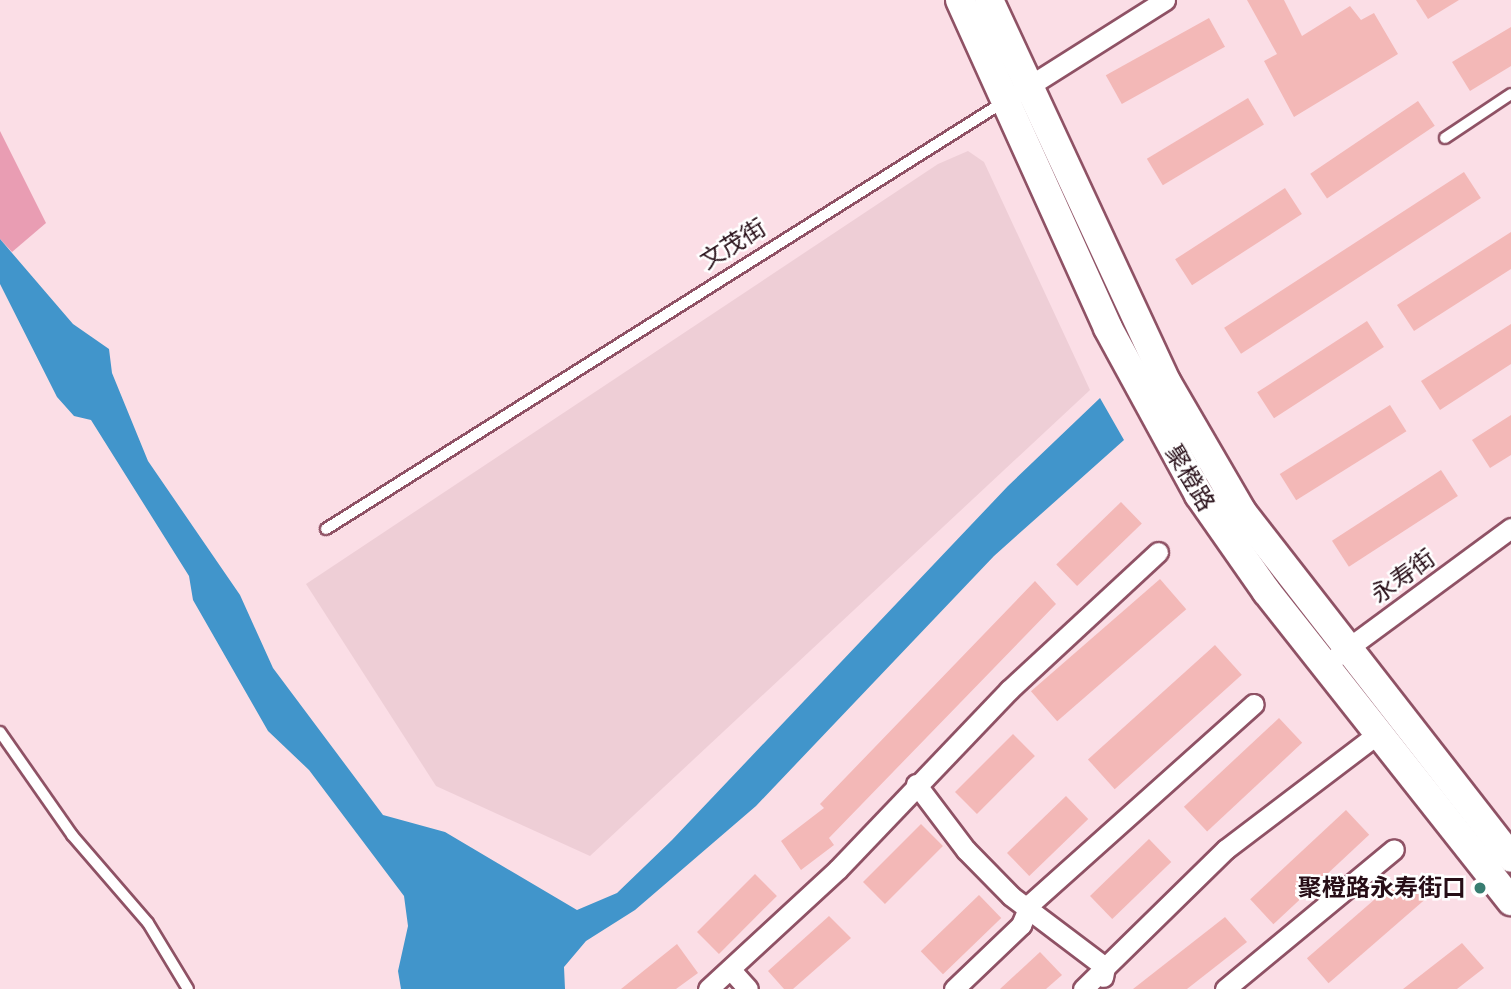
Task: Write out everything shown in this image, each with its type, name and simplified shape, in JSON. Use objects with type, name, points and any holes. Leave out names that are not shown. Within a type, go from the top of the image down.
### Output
[{"type":"street","name":"聚橙路","points":[[960,0],[1017,94]]},
{"type":"street","name":"聚橙路","points":[[989,0],[1017,94],[1163,435],[1220,527],[1511,858]]},
{"type":"street","name":"文茂街","points":[[1017,94],[1165,0]]},
{"type":"street","name":"永寿街","points":[[1335,657],[1511,528]]},
{"type":"street","points":[[708,989],[731,970],[916,784],[1158,552]]},
{"type":"street","name":"聚橙路","points":[[1335,657],[1379,733],[1511,901]]},
{"type":"street","points":[[954,989],[1021,925],[1030,904],[1255,704]]},
{"type":"street","points":[[1083,989],[1226,849],[1379,733]]},
{"type":"street","points":[[916,784],[966,850],[1011,896],[1030,904],[1105,967]]},
{"type":"street","points":[[1225,989],[1394,849]]},
{"type":"street","points":[[1100,989],[1105,967]]},
{"type":"street","points":[[731,970],[748,989]]},
{"type":"lane","name":"文茂街","points":[[326,529],[1017,94]]},
{"type":"lane","points":[[1446,138],[1511,94]]},
{"type":"lane","points":[[0,732],[72,835],[148,923],[188,989]]},
{"type":"shaded area","points":[[0,131],[46,223],[12,252],[0,239]]},
{"type":"shaded area","points":[[968,151],[984,162],[1090,390],[590,856],[436,786],[306,584],[938,164]]},
{"type":"water","points":[[0,239],[73,324],[109,349],[112,373],[148,461],[240,595],[273,668],[383,815],[445,832],[577,910],[617,893],[672,840],[1008,486],[1100,398],[1124,440],[994,556],[756,806],[635,910],[586,941],[564,967],[565,989],[401,989],[398,971],[408,926],[404,896],[309,770],[268,731],[193,600],[189,576],[91,420],[74,416],[57,397],[0,284]]},
{"type":"building","points":[[1247,0],[1284,0],[1302,36],[1350,6],[1361,20],[1374,13],[1398,54],[1294,117],[1264,61],[1277,54]]},
{"type":"building","points":[[1416,0],[1459,0],[1428,19]]},
{"type":"building","points":[[1209,18],[1225,47],[1122,104],[1106,75]]},
{"type":"building","points":[[1511,27],[1511,66],[1470,91],[1452,62]]},
{"type":"building","points":[[1248,98],[1264,125],[1163,185],[1147,159]]},
{"type":"building","points":[[1418,101],[1435,126],[1327,199],[1310,174]]},
{"type":"building","points":[[1464,172],[1481,198],[1241,354],[1224,328]]},
{"type":"building","points":[[1285,188],[1302,214],[1192,285],[1175,259]]},
{"type":"building","points":[[1511,232],[1511,269],[1414,331],[1397,305]]},
{"type":"building","points":[[1367,321],[1384,347],[1274,418],[1257,392]]},
{"type":"building","points":[[1511,324],[1511,364],[1440,410],[1421,381]]},
{"type":"building","points":[[1390,405],[1406,431],[1296,500],[1280,474]]},
{"type":"building","points":[[1511,415],[1511,455],[1490,468],[1472,440]]},
{"type":"building","points":[[1441,470],[1458,496],[1349,567],[1332,541]]},
{"type":"building","points":[[1121,502],[1142,524],[1077,586],[1056,565]]},
{"type":"building","points":[[1160,579],[1186,609],[1057,721],[1031,691]]},
{"type":"building","points":[[1035,581],[1056,604],[829,838],[834,845],[801,870],[781,841],[824,808],[820,804]]},
{"type":"building","points":[[1215,645],[1242,675],[1115,789],[1088,759]]},
{"type":"building","points":[[1279,718],[1302,743],[1207,832],[1184,807]]},
{"type":"building","points":[[1013,734],[1035,756],[977,814],[955,792]]},
{"type":"building","points":[[1066,796],[1088,819],[1029,876],[1007,853]]},
{"type":"building","points":[[1346,810],[1369,835],[1273,924],[1250,899]]},
{"type":"building","points":[[921,824],[943,846],[885,904],[863,882]]},
{"type":"building","points":[[1149,839],[1171,862],[1112,919],[1090,896]]},
{"type":"building","points":[[1405,873],[1427,898],[1329,983],[1307,958]]},
{"type":"building","points":[[755,874],[777,896],[719,954],[697,932]]},
{"type":"building","points":[[979,895],[1001,918],[943,974],[921,951]]},
{"type":"building","points":[[829,916],[851,938],[793,989],[784,989],[768,971]]},
{"type":"building","points":[[1225,917],[1247,942],[1187,989],[1133,989]]},
{"type":"building","points":[[1462,943],[1484,968],[1457,989],[1403,989]]},
{"type":"building","points":[[677,944],[698,973],[676,989],[621,989]]},
{"type":"building","points":[[1040,952],[1062,975],[1046,989],[1000,989]]},
{"type":"place","name":"聚橙路永寿街口","points":[[1480,888]]}]
